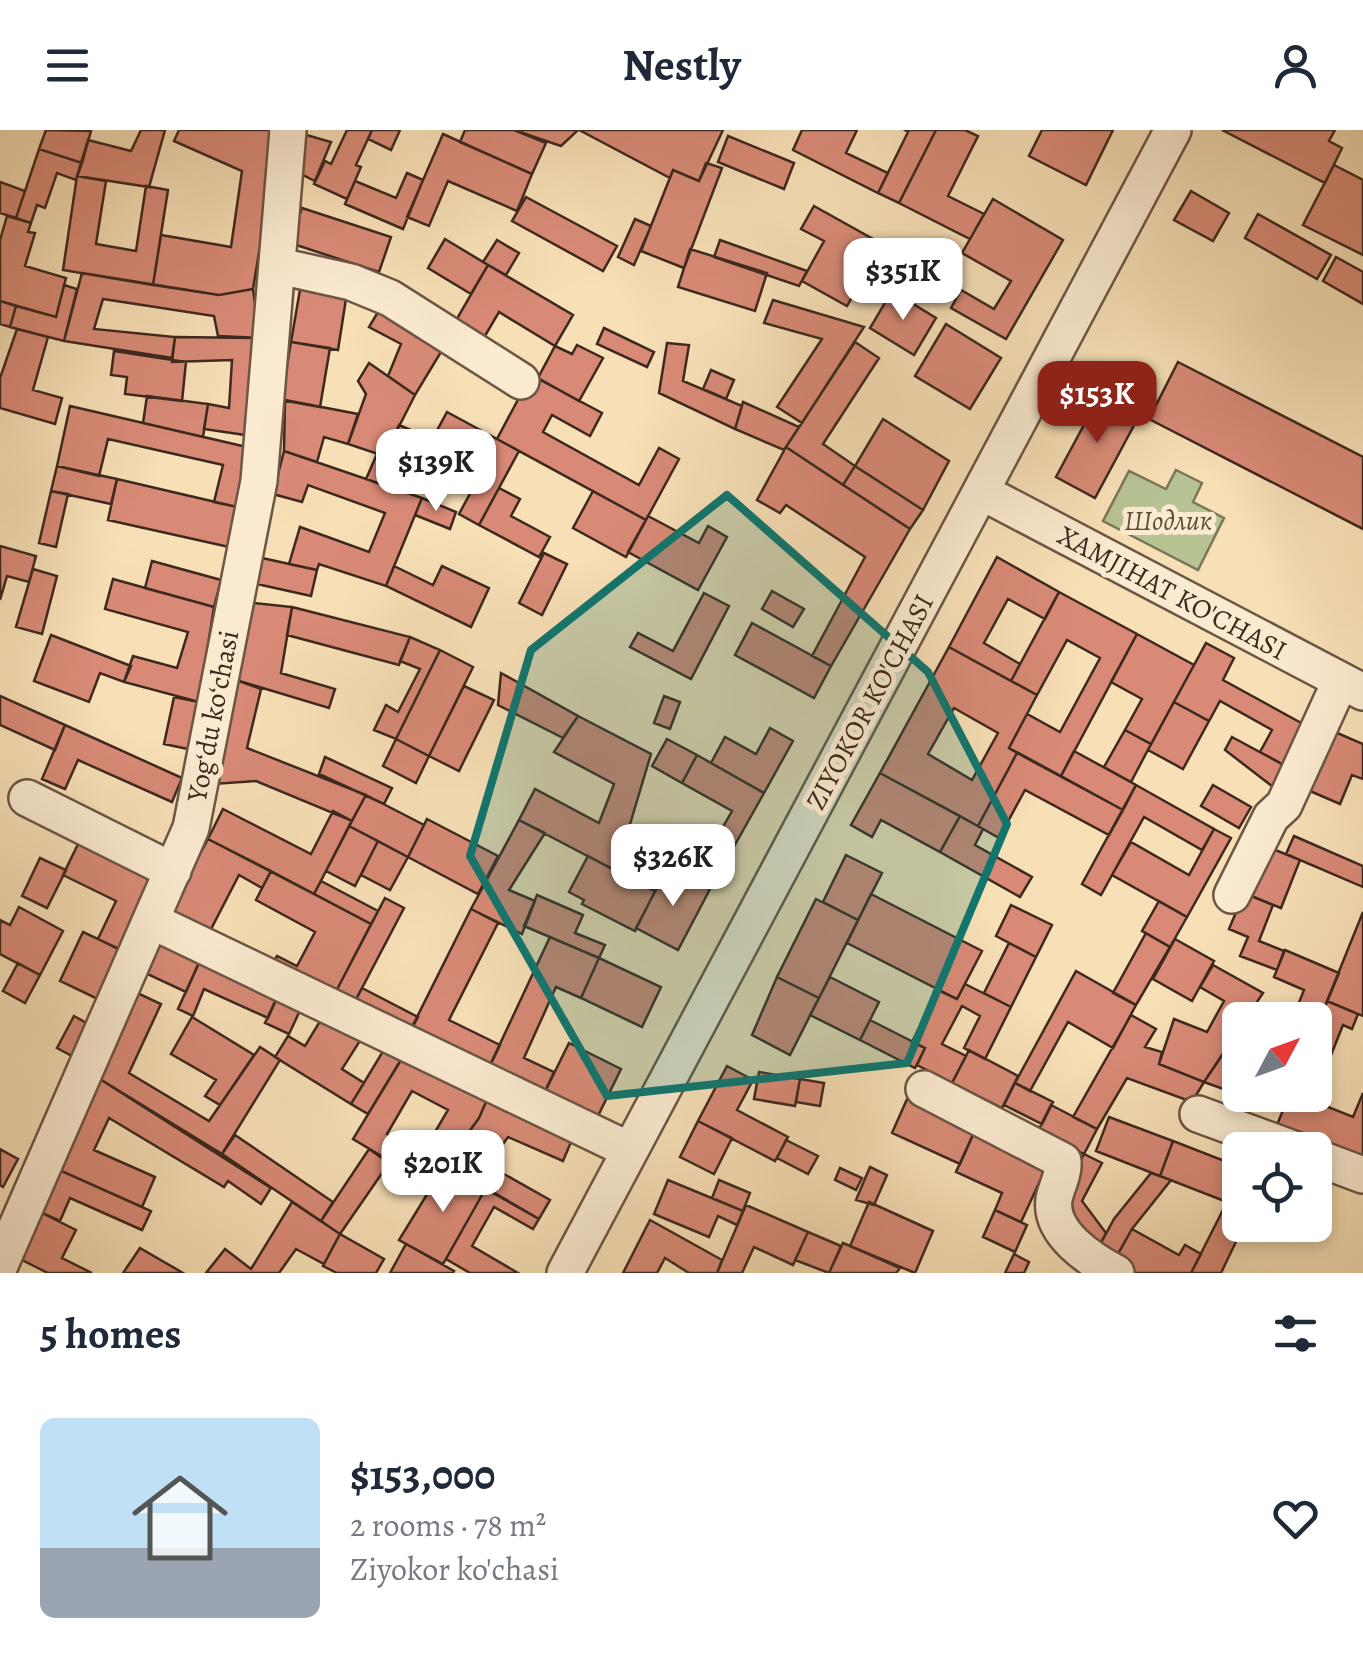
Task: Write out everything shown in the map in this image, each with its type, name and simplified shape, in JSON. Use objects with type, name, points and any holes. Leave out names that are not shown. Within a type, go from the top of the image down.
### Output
[{"type":"street","name":"Yogʻdu koʻchasi","points":[[0,1264],[191,828],[259,481],[288,130]]},
{"type":"street","name":"ZIYOKOR KO'CHASI","points":[[565,1273],[1173,130]]},
{"type":"street","points":[[279,266],[351,282],[390,298],[522,382]]},
{"type":"street","name":"XAMJIHAT KO'CHASI","points":[[982,492],[1352,687]]},
{"type":"street","points":[[1232,895],[1271,817],[1284,805],[1352,687]]},
{"type":"street","points":[[27,798],[172,870]]},
{"type":"street","points":[[152,922],[629,1150]]},
{"type":"street","points":[[924,1089],[1063,1160],[1064,1173],[1053,1202],[1061,1227],[1088,1258],[1116,1273]]},
{"type":"street","points":[[1198,1114],[1247,1132]]},
{"type":"street","points":[[1332,1163],[1363,1175]]},
{"type":"highlighted area","points":[[727,495],[928,672],[1007,824],[907,1063],[607,1096],[470,856],[531,650]]},
{"type":"green space","name":"Шодлик","points":[[1176,470],[1202,483],[1193,502],[1224,518],[1198,570],[1103,521],[1129,471],[1166,489]]},
{"type":"building","points":[[46,130],[91,131],[82,163],[39,149]]},
{"type":"building","points":[[141,130],[165,130],[149,187],[77,176],[88,140],[131,151]]},
{"type":"building","points":[[179,130],[279,130],[253,289],[219,295],[153,285],[161,235],[231,247],[242,171],[174,141]]},
{"type":"building","points":[[347,130],[372,130],[356,165],[361,167],[347,199],[314,184],[325,161],[331,164]]},
{"type":"building","points":[[372,130],[400,130],[391,150],[368,139]]},
{"type":"building","points":[[465,130],[514,130],[546,143],[532,174],[460,142]]},
{"type":"building","points":[[514,130],[578,130],[561,146]]},
{"type":"building","points":[[579,130],[723,130],[699,181],[673,170],[670,178]]},
{"type":"building","points":[[802,130],[857,130],[846,153],[888,173],[878,193],[793,150]]},
{"type":"building","points":[[905,130],[936,130],[899,203],[878,193],[908,132]]},
{"type":"building","points":[[936,130],[965,130],[978,136],[948,196],[984,214],[970,239],[899,203]]},
{"type":"building","points":[[1042,130],[1113,130],[1086,185],[1029,156]]},
{"type":"building","points":[[1222,130],[1335,130],[1329,141],[1342,148],[1325,183]]},
{"type":"building","points":[[303,134],[331,142],[315,181],[293,170]]},
{"type":"building","points":[[443,134],[532,174],[517,211],[448,181],[429,226],[407,217]]},
{"type":"building","points":[[728,136],[794,163],[784,189],[718,162]]},
{"type":"building","points":[[39,149],[82,163],[76,180],[57,173],[45,208],[37,205],[31,223],[16,218]]},
{"type":"building","points":[[706,163],[722,168],[684,268],[641,251],[673,170],[699,181]]},
{"type":"building","points":[[1334,165],[1363,180],[1363,255],[1303,225]]},
{"type":"building","points":[[407,173],[423,180],[403,229],[345,204],[355,181],[396,198]]},
{"type":"building","points":[[77,176],[106,181],[96,244],[136,251],[146,186],[168,190],[153,285],[63,270]]},
{"type":"building","points":[[0,182],[25,191],[16,218],[0,213]]},
{"type":"building","points":[[1191,191],[1229,213],[1213,241],[1174,220]]},
{"type":"building","points":[[526,197],[617,246],[603,271],[512,221]]},
{"type":"building","points":[[993,199],[1063,240],[1006,339],[951,308],[961,290],[994,309],[1011,281],[962,253]]},
{"type":"building","points":[[814,206],[882,244],[847,306],[802,281],[824,241],[801,229]]},
{"type":"building","points":[[302,208],[391,237],[379,272],[290,243]]},
{"type":"building","points":[[1258,214],[1331,255],[1317,279],[1245,238]]},
{"type":"building","points":[[7,216],[31,223],[28,232],[35,233],[25,266],[66,278],[56,317],[0,301],[0,240]]},
{"type":"building","points":[[635,219],[651,226],[634,265],[618,257]]},
{"type":"building","points":[[445,239],[488,265],[471,294],[428,268]]},
{"type":"building","points":[[497,240],[519,253],[506,275],[483,262]]},
{"type":"building","points":[[720,240],[807,271],[799,286],[714,257]]},
{"type":"building","points":[[690,249],[767,273],[755,311],[678,287]]},
{"type":"building","points":[[1336,257],[1363,272],[1363,304],[1323,281]]},
{"type":"building","points":[[906,263],[932,278],[924,292],[898,276]]},
{"type":"building","points":[[488,265],[573,315],[555,346],[499,312],[479,346],[451,329]]},
{"type":"building","points":[[82,273],[219,295],[253,289],[260,338],[218,336],[214,316],[103,299],[94,329],[175,337],[172,358],[64,341]]},
{"type":"building","points":[[302,278],[348,286],[338,350],[291,342]]},
{"type":"building","points":[[64,285],[77,289],[64,341],[10,327],[16,306],[56,317]]},
{"type":"building","points":[[892,291],[936,318],[914,355],[870,328]]},
{"type":"building","points":[[773,300],[864,327],[802,423],[777,407],[822,339],[764,323]]},
{"type":"building","points":[[0,301],[16,306],[10,327],[0,324]]},
{"type":"building","points":[[381,307],[447,342],[415,395],[388,376],[401,344],[369,327]]},
{"type":"building","points":[[946,324],[1001,358],[970,409],[915,376]]},
{"type":"building","points":[[604,328],[654,352],[647,367],[597,344]]},
{"type":"building","points":[[17,329],[48,337],[33,390],[62,398],[55,424],[0,408],[0,378]]},
{"type":"building","points":[[175,337],[260,338],[252,436],[204,429],[208,404],[229,408],[232,360],[172,362]]},
{"type":"building","points":[[291,342],[330,348],[320,407],[281,400]]},
{"type":"building","points":[[855,342],[879,358],[823,444],[855,466],[843,485],[786,447]]},
{"type":"building","points":[[667,343],[689,345],[683,381],[742,406],[735,429],[659,393]]},
{"type":"building","points":[[577,345],[603,358],[579,401],[538,378],[555,346],[572,354]]},
{"type":"building","points":[[114,351],[186,362],[182,401],[125,394],[127,377],[111,375]]},
{"type":"building","name":"Шодлик","points":[[1178,362],[1363,457],[1363,529],[1149,419]]},
{"type":"building","points":[[369,363],[415,395],[384,456],[348,444],[366,394],[358,381]]},
{"type":"building","points":[[711,370],[734,380],[726,399],[703,389]]},
{"type":"building","points":[[531,375],[602,413],[590,436],[552,415],[543,432],[639,485],[659,448],[679,459],[646,520],[497,439]]},
{"type":"building","points":[[1100,395],[1139,416],[1095,498],[1056,477]]},
{"type":"building","points":[[147,396],[208,404],[203,437],[143,423]]},
{"type":"building","points":[[285,400],[358,414],[348,444],[324,437],[317,462],[284,451]]},
{"type":"building","points":[[743,402],[799,427],[784,450],[735,429]]},
{"type":"building","points":[[70,406],[251,448],[237,507],[214,502],[223,465],[108,439],[99,476],[57,466]]},
{"type":"building","points":[[447,412],[519,451],[479,525],[459,514],[473,488],[421,460]]},
{"type":"building","points":[[883,419],[949,461],[923,510],[855,466]]},
{"type":"building","points":[[399,425],[429,438],[405,493],[366,479],[377,454],[384,456]]},
{"type":"building","points":[[786,447],[910,529],[831,666],[812,656],[865,557],[786,505],[780,513],[757,500]]},
{"type":"building","points":[[284,451],[422,498],[386,586],[319,564],[317,570],[289,564],[300,527],[369,552],[385,513],[308,485],[302,502],[273,494]]},
{"type":"building","points":[[57,466],[117,479],[111,504],[51,491]]},
{"type":"building","points":[[855,466],[923,510],[910,529],[843,485]]},
{"type":"building","points":[[117,479],[237,507],[229,547],[108,520]]},
{"type":"building","points":[[499,488],[520,499],[511,516],[550,537],[539,557],[479,525]]},
{"type":"building","points":[[51,491],[68,494],[56,547],[39,543]]},
{"type":"building","points":[[593,491],[646,520],[626,557],[573,528]]},
{"type":"building","points":[[422,498],[456,512],[450,529],[415,515]]},
{"type":"building","points":[[648,516],[699,543],[708,526],[727,537],[698,590],[628,552]]},
{"type":"building","points":[[0,546],[36,556],[29,582],[7,576],[0,600]]},
{"type":"building","points":[[544,553],[567,564],[542,615],[519,603]]},
{"type":"building","points":[[997,557],[1059,592],[1045,619],[1008,599],[984,643],[1020,664],[1011,681],[949,647]]},
{"type":"building","points":[[262,558],[317,570],[311,596],[257,584]]},
{"type":"building","points":[[152,561],[221,580],[214,607],[145,588]]},
{"type":"building","points":[[394,566],[433,585],[442,566],[489,588],[471,627],[386,586]]},
{"type":"building","points":[[33,569],[57,576],[42,634],[16,627]]},
{"type":"building","points":[[113,579],[214,607],[199,702],[124,682],[133,656],[177,668],[188,632],[105,609]]},
{"type":"building","points":[[772,591],[804,609],[793,627],[762,609]]},
{"type":"building","points":[[1059,592],[1137,634],[1061,776],[1009,748],[1027,714],[1060,732],[1100,658],[1067,640],[1037,695],[1011,681]]},
{"type":"building","points":[[704,593],[729,606],[691,679],[630,647],[638,633],[673,651]]},
{"type":"building","points":[[253,603],[292,607],[281,673],[335,689],[329,708],[236,680]]},
{"type":"building","points":[[292,607],[410,637],[399,665],[287,635]]},
{"type":"building","points":[[752,623],[831,666],[814,698],[735,655]]},
{"type":"building","points":[[1137,634],[1194,665],[1151,744],[1125,730],[1142,699],[1111,682]]},
{"type":"building","points":[[51,635],[131,666],[124,682],[100,673],[89,702],[34,681]]},
{"type":"building","points":[[410,637],[440,650],[396,739],[374,730],[386,705],[398,712],[420,669],[400,661]]},
{"type":"building","points":[[1206,643],[1234,658],[1223,680],[1314,730],[1293,770],[1260,752],[1272,730],[1220,701],[1209,721],[1174,702]]},
{"type":"building","points":[[949,647],[1037,695],[1009,748],[1017,753],[978,826],[880,773]],"holes":[[[954,708],[998,733],[972,780],[928,754]]]},
{"type":"building","points":[[440,650],[473,667],[429,756],[396,739]]},
{"type":"building","points":[[501,673],[578,716],[563,738],[498,705]]},
{"type":"building","points":[[236,680],[261,689],[247,748],[366,795],[352,821],[256,781],[214,784]]},
{"type":"building","points":[[464,686],[494,700],[459,771],[429,756]]},
{"type":"building","points":[[0,696],[65,725],[55,750],[0,725]]},
{"type":"building","points":[[664,696],[680,702],[670,729],[654,723]]},
{"type":"building","points":[[174,697],[199,702],[188,749],[164,744]]},
{"type":"building","points":[[1174,702],[1209,721],[1183,769],[1148,750]]},
{"type":"building","points":[[578,716],[651,754],[616,871],[519,820],[535,789],[599,823],[614,784],[554,752]]},
{"type":"building","points":[[65,725],[182,778],[172,802],[78,760],[65,789],[42,779]]},
{"type":"building","points":[[770,728],[793,741],[764,793],[711,763],[725,737],[756,754]]},
{"type":"building","points":[[1125,730],[1151,744],[1131,782],[1104,767]]},
{"type":"building","points":[[1335,732],[1363,744],[1363,779],[1352,775],[1340,804],[1310,791]]},
{"type":"building","points":[[1232,737],[1293,770],[1281,793],[1225,750]]},
{"type":"building","points":[[396,739],[429,756],[416,783],[383,766]]},
{"type":"building","points":[[667,739],[697,755],[682,783],[652,766]]},
{"type":"building","points":[[1074,751],[1136,785],[1123,810],[1061,776]]},
{"type":"building","points":[[1017,753],[1123,810],[1109,835],[1025,790],[999,838],[978,826]]},
{"type":"building","points":[[697,755],[764,793],[732,850],[715,841],[732,811],[682,783]]},
{"type":"building","points":[[325,757],[392,788],[384,804],[319,774]]},
{"type":"building","points":[[880,773],[960,816],[940,852],[881,820],[872,837],[851,825]]},
{"type":"building","points":[[1136,785],[1214,829],[1202,850],[1144,817],[1101,895],[1082,884]]},
{"type":"building","points":[[1213,785],[1251,807],[1239,828],[1201,806]]},
{"type":"building","points":[[366,795],[424,825],[408,857],[349,826]]},
{"type":"building","points":[[223,809],[311,854],[333,811],[352,821],[314,894],[208,839]]},
{"type":"building","points":[[960,816],[983,829],[975,845],[1032,877],[1020,897],[940,852]]},
{"type":"building","points":[[427,819],[498,856],[478,894],[408,857]]},
{"type":"building","points":[[519,820],[545,833],[509,890],[535,901],[522,934],[471,909]]},
{"type":"building","points":[[349,826],[378,841],[355,886],[326,871]]},
{"type":"building","points":[[1214,829],[1231,838],[1187,917],[1112,875],[1131,842],[1189,875]]},
{"type":"building","points":[[82,836],[161,874],[124,952],[98,939],[116,901],[63,875]]},
{"type":"building","points":[[1294,836],[1363,866],[1363,887],[1286,854]]},
{"type":"building","points":[[208,839],[271,871],[262,888],[239,875],[210,931],[170,910]]},
{"type":"building","points":[[378,841],[408,857],[390,890],[361,875]]},
{"type":"building","points":[[1263,845],[1300,860],[1281,908],[1244,893]]},
{"type":"building","points":[[635,850],[668,867],[655,891],[623,875]]},
{"type":"building","points":[[846,855],[882,873],[858,920],[823,902]]},
{"type":"building","points":[[588,856],[655,891],[635,931],[582,904],[584,900],[569,892]]},
{"type":"building","points":[[40,858],[66,870],[47,908],[22,896]]},
{"type":"building","points":[[668,867],[710,889],[678,950],[636,928]]},
{"type":"building","points":[[271,871],[371,924],[332,999],[271,967],[277,956],[297,966],[315,932],[256,900]]},
{"type":"building","points":[[321,881],[378,911],[371,924],[314,894]]},
{"type":"building","points":[[1244,893],[1273,905],[1259,941],[1284,951],[1277,970],[1240,956],[1248,937],[1229,929]]},
{"type":"building","points":[[871,894],[982,951],[957,999],[847,943]]},
{"type":"building","points":[[537,895],[583,915],[575,933],[605,945],[599,958],[524,926]]},
{"type":"building","points":[[385,898],[404,908],[351,1009],[332,999]]},
{"type":"building","points":[[816,899],[858,920],[819,998],[777,977]]},
{"type":"building","points":[[1159,901],[1187,917],[1170,947],[1142,931]]},
{"type":"building","points":[[1011,905],[1052,925],[1036,957],[996,936]]},
{"type":"building","points":[[19,907],[63,931],[40,975],[0,954],[0,920],[10,925]]},
{"type":"building","points":[[471,909],[498,923],[449,1020],[500,1045],[485,1076],[407,1037]]},
{"type":"building","points":[[1363,912],[1363,1016],[1327,1001]]},
{"type":"building","points":[[83,932],[128,953],[104,1002],[60,981]]},
{"type":"building","points":[[1146,933],[1170,947],[1136,1005],[1113,993]]},
{"type":"building","points":[[160,936],[202,956],[186,992],[143,972]]},
{"type":"building","points":[[550,937],[599,958],[581,998],[556,987],[524,1058],[554,1072],[540,1102],[485,1076]]},
{"type":"building","points":[[1175,939],[1214,961],[1192,1001],[1153,979]]},
{"type":"building","points":[[1009,943],[1036,957],[1011,1007],[984,993]]},
{"type":"building","points":[[1285,950],[1339,973],[1327,1002],[1299,1002],[1304,990],[1274,977]]},
{"type":"building","points":[[202,956],[280,991],[268,1018],[204,989],[193,1016],[178,1009]]},
{"type":"building","points":[[599,958],[661,987],[642,1027],[581,998]]},
{"type":"building","points":[[18,963],[40,975],[25,1003],[3,991]]},
{"type":"building","points":[[1213,965],[1263,993],[1257,1002],[1223,1002],[1200,987]]},
{"type":"building","points":[[1076,971],[1136,1005],[1113,1048],[1068,1022],[1030,1091],[1015,1083]]},
{"type":"building","points":[[777,977],[819,998],[790,1055],[752,1035]]},
{"type":"building","points":[[830,977],[879,1002],[860,1040],[810,1015]]},
{"type":"building","points":[[965,984],[1011,1007],[985,1059],[964,1048],[980,1016],[962,1006],[942,1044],[966,1056],[952,1083],[917,1065],[925,1048],[912,1042],[938,990],[957,999]]},
{"type":"building","points":[[362,988],[418,1017],[407,1037],[351,1009]]},
{"type":"building","points":[[133,991],[161,1004],[129,1073],[209,1121],[260,1047],[280,1060],[222,1154],[95,1076]]},
{"type":"building","points":[[280,991],[304,1002],[289,1034],[265,1023]]},
{"type":"building","points":[[1332,1003],[1358,1014],[1352,1029],[1343,1025],[1332,1052]]},
{"type":"building","points":[[1222,1005],[1222,1055],[1204,1082],[1159,1064],[1174,1019],[1207,1032]]},
{"type":"building","points":[[325,1013],[363,1036],[342,1069],[364,1083],[351,1104],[275,1057],[288,1036],[305,1046]]},
{"type":"building","points":[[1131,1015],[1156,1029],[1145,1047],[1162,1052],[1159,1064],[1204,1082],[1192,1102],[1127,1078],[1097,1129],[1073,1117]]},
{"type":"building","points":[[74,1016],[90,1025],[74,1057],[57,1048]]},
{"type":"building","points":[[192,1017],[254,1055],[220,1105],[205,1096],[216,1080],[171,1054]]},
{"type":"building","points":[[870,1020],[925,1048],[915,1068],[860,1040]]},
{"type":"building","points":[[569,1043],[621,1069],[592,1128],[540,1102]]},
{"type":"building","points":[[385,1048],[402,1058],[368,1114],[351,1104]]},
{"type":"building","points":[[969,1050],[1018,1076],[1002,1108],[952,1083]]},
{"type":"building","points":[[404,1055],[490,1093],[479,1118],[430,1185],[353,1139]],"holes":[[[412,1091],[448,1110],[422,1154],[387,1134]]]},
{"type":"building","points":[[1222,1055],[1222,1088],[1204,1082]]},
{"type":"building","points":[[727,1066],[753,1080],[737,1110],[788,1137],[775,1161],[698,1121]]},
{"type":"building","points":[[759,1072],[800,1079],[795,1106],[754,1099]]},
{"type":"building","points":[[95,1076],[271,1188],[261,1204],[228,1181],[224,1187],[109,1118],[94,1150],[155,1177],[142,1207],[57,1169]]},
{"type":"building","points":[[800,1079],[824,1083],[820,1106],[796,1102]]},
{"type":"building","points":[[1015,1083],[1053,1102],[1042,1124],[1004,1105]]},
{"type":"building","points":[[490,1093],[576,1130],[563,1161],[508,1137],[483,1172],[452,1156],[479,1118]]},
{"type":"building","points":[[1363,1093],[1363,1160],[1332,1147],[1332,1132],[1294,1132],[1277,1125],[1282,1112],[1332,1112],[1332,1109],[1353,1117]]},
{"type":"building","points":[[908,1097],[976,1128],[960,1164],[892,1133]]},
{"type":"building","points":[[1051,1105],[1097,1129],[1084,1154],[1038,1131]]},
{"type":"building","points":[[1109,1117],[1173,1141],[1160,1176],[1096,1151]]},
{"type":"building","points":[[698,1121],[732,1138],[714,1174],[680,1157]]},
{"type":"building","points":[[976,1128],[1049,1161],[1021,1222],[995,1210],[1002,1193],[956,1172]]},
{"type":"building","points":[[235,1135],[333,1202],[321,1221],[222,1154]]},
{"type":"building","points":[[786,1140],[818,1156],[808,1174],[777,1158]]},
{"type":"building","points":[[1173,1141],[1222,1160],[1222,1200],[1160,1176]]},
{"type":"building","points":[[0,1149],[18,1159],[3,1187],[0,1185]]},
{"type":"building","points":[[369,1149],[389,1163],[340,1234],[321,1221]]},
{"type":"building","points":[[1084,1154],[1102,1163],[1082,1201],[1106,1233],[1096,1252],[1065,1205],[1067,1185]]},
{"type":"building","points":[[445,1165],[486,1188],[443,1264],[399,1240]]},
{"type":"building","points":[[870,1167],[887,1175],[874,1205],[856,1200]]},
{"type":"building","points":[[840,1168],[862,1178],[856,1190],[835,1180]]},
{"type":"building","points":[[57,1169],[151,1211],[142,1230],[70,1198],[60,1221],[38,1211]]},
{"type":"building","points":[[1151,1173],[1171,1180],[1132,1229],[1114,1261],[1096,1252],[1114,1219]]},
{"type":"building","points":[[504,1174],[550,1200],[539,1219],[493,1193]]},
{"type":"building","points":[[668,1180],[743,1211],[737,1225],[718,1216],[709,1237],[654,1214]]},
{"type":"building","points":[[719,1180],[750,1193],[743,1211],[712,1198]]},
{"type":"building","points":[[486,1188],[539,1219],[533,1229],[494,1207],[472,1246],[518,1273],[470,1273],[446,1259]]},
{"type":"building","points":[[292,1202],[340,1234],[324,1264],[296,1249],[279,1273],[206,1273],[225,1249],[251,1269]]},
{"type":"building","points":[[869,1202],[933,1231],[915,1273],[850,1246]]},
{"type":"building","points":[[746,1205],[808,1232],[793,1265],[754,1247],[742,1273],[717,1273]]},
{"type":"building","points":[[995,1210],[1027,1225],[1015,1252],[983,1237]]},
{"type":"building","points":[[38,1211],[76,1230],[62,1258],[92,1273],[48,1273],[16,1257]]},
{"type":"building","points":[[1222,1212],[1222,1242],[1236,1242],[1221,1273],[1191,1273]]},
{"type":"building","points":[[650,1220],[722,1260],[717,1273],[689,1273],[665,1258],[657,1273],[623,1273]]},
{"type":"building","points":[[1132,1229],[1179,1255],[1185,1245],[1201,1254],[1191,1273],[1135,1273],[1114,1261]]},
{"type":"building","points":[[808,1232],[841,1246],[829,1273],[795,1260]]},
{"type":"building","points":[[340,1234],[384,1259],[376,1273],[337,1273],[323,1266]]},
{"type":"building","points":[[843,1243],[900,1268],[896,1273],[829,1273]]},
{"type":"building","points":[[406,1244],[454,1271],[453,1273],[390,1273]]},
{"type":"building","points":[[140,1248],[183,1273],[123,1273]]},
{"type":"building","points":[[1014,1254],[1029,1262],[1024,1273],[1005,1273]]}]
